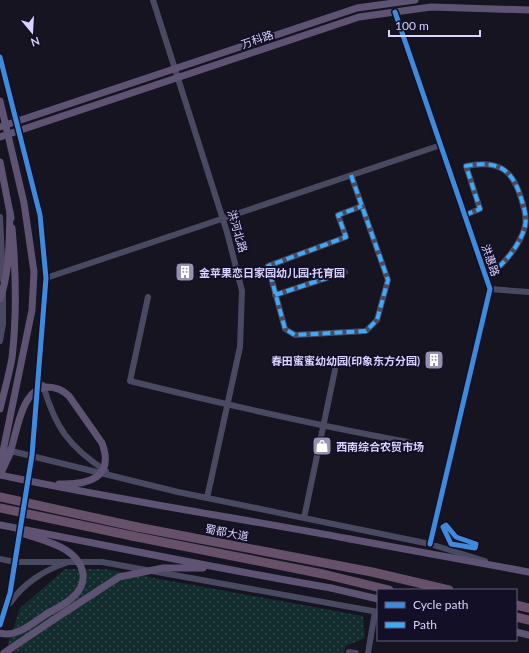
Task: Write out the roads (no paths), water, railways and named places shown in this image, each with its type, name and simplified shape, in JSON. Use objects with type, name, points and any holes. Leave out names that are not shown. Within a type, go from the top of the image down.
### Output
[{"type":"highway","name":"蜀都大道","points":[[0,497],[137,527],[372,572],[446,589]]},
{"type":"highway","name":"蜀都大道","points":[[0,508],[323,574],[385,589]]},
{"type":"highway","points":[[517,605],[529,608]]},
{"type":"highway","points":[[517,617],[529,620]]},
{"type":"main road","name":"万科路","points":[[0,127],[357,8],[415,0]]},
{"type":"main road","name":"万科路","points":[[0,137],[359,17],[431,7],[529,10]]},
{"type":"main road","points":[[0,101],[15,158],[27,215],[34,284],[29,329],[0,466]]},
{"type":"main road","points":[[0,162],[10,212],[15,266],[15,307],[12,358],[0,409]]},
{"type":"main road","points":[[0,299],[8,266],[10,212]]},
{"type":"main road","points":[[36,483],[67,484],[89,482],[96,478],[102,470],[105,462],[102,443],[69,396],[59,389],[52,387],[42,388],[29,396],[21,412],[9,456],[0,475],[36,483],[132,502],[245,519],[452,559],[496,565],[529,572]]},
{"type":"main road","points":[[0,525],[138,550],[217,568],[330,588],[377,599]]},
{"type":"main road","points":[[0,525],[65,549],[72,554],[82,567],[83,577],[82,586],[71,599],[20,631],[9,634],[0,633]]},
{"type":"main road","points":[[4,653],[119,577],[163,568],[217,568]]},
{"type":"main road","points":[[517,632],[529,635]]},
{"type":"street","name":"洪河北路","points":[[153,0],[223,218],[242,291],[240,347],[208,498]]},
{"type":"street","name":"洪惠路","points":[[395,12],[490,289],[430,544]]},
{"type":"street","points":[[0,57],[1,66],[20,130],[40,215],[46,278],[40,373],[32,455],[10,593],[0,625]]},
{"type":"street","points":[[46,278],[441,145]]},
{"type":"street","points":[[465,215],[480,209],[466,166],[477,164],[495,165],[508,172],[519,190],[524,208],[525,225],[521,237],[511,251],[492,274],[486,276]]},
{"type":"street","points":[[351,175],[362,206],[388,280],[377,320],[366,331],[295,335],[285,329],[268,266],[346,237],[338,215],[362,206]]},
{"type":"street","points":[[0,218],[3,246],[3,324],[0,341]]},
{"type":"street","points":[[275,295],[344,272]]},
{"type":"street","points":[[490,289],[529,292]]},
{"type":"street","points":[[148,297],[130,381],[228,405],[324,426],[408,442]]},
{"type":"street","points":[[304,518],[335,370]]},
{"type":"street","points":[[40,373],[48,401],[59,427],[84,457],[116,477]]},
{"type":"street","points":[[0,449],[32,455],[116,477],[208,498],[430,544],[496,565]]},
{"type":"street","points":[[0,558],[15,562],[102,562],[377,612],[368,653]]},
{"type":"street","points":[[4,611],[14,597],[39,576],[54,567],[72,562]]},
{"type":"street","points":[[349,653],[356,653]]},
{"type":"place","name":"金苹果恋日家园幼儿园·托育园","points":[[185,272]]},
{"type":"place","name":"春田蜜蜜幼幼园(印象东方分园)","points":[[434,360]]},
{"type":"place","name":"西南综合农贸市场","points":[[322,446]]}]
